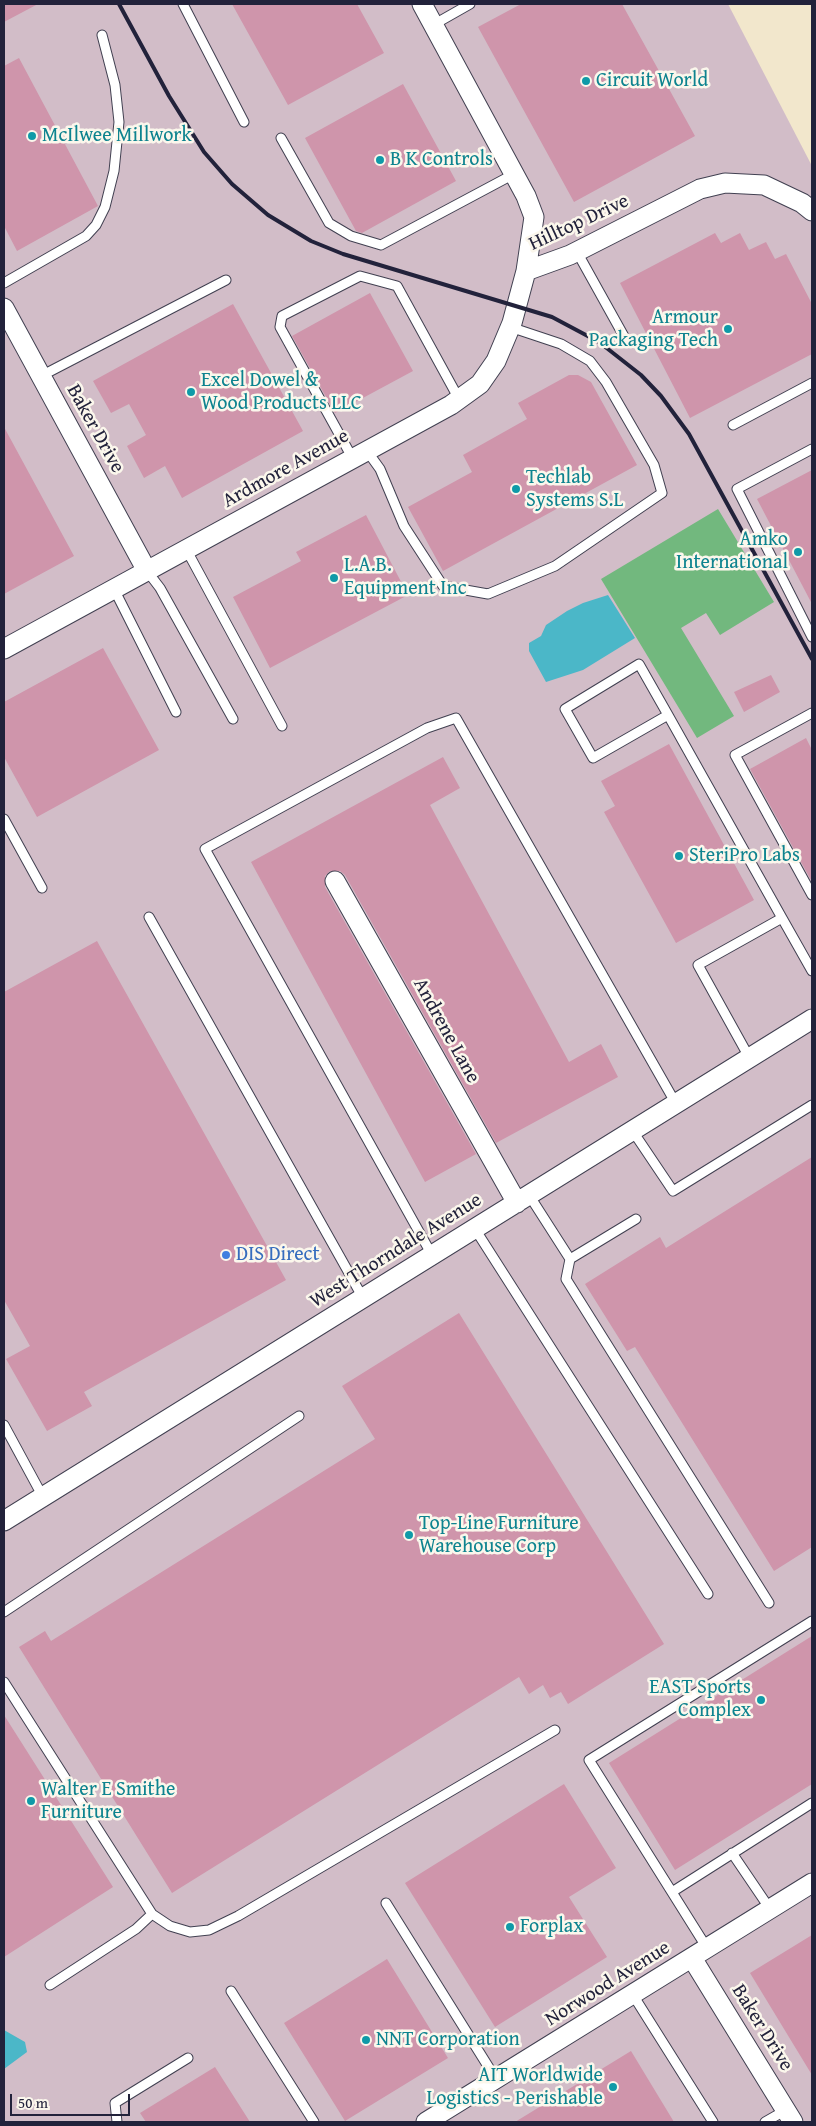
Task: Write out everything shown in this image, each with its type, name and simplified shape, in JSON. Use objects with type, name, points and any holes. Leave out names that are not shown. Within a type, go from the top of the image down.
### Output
[{"type":"street","name":"Hilltop Drive","points":[[422,4],[526,196],[534,216],[526,271],[577,252],[700,189],[725,183],[764,185],[796,199],[812,211]]},
{"type":"street","name":"Ardmore Avenue","points":[[4,649],[360,455],[459,399],[480,384],[496,361],[510,327],[526,271]]},
{"type":"street","name":"Baker Drive","points":[[4,308],[147,571]]},
{"type":"street","name":"Andrene Lane","points":[[335,881],[523,1199]]},
{"type":"street","name":"West Thorndale Avenue","points":[[4,1521],[475,1229],[749,1056],[811,1022]]},
{"type":"street","name":"Norwood Avenue","points":[[426,2122],[812,1883]]},
{"type":"street","name":"Baker Drive","points":[[699,1953],[790,2116]]},
{"type":"lane","points":[[183,4],[244,122]]},
{"type":"lane","points":[[433,25],[470,4]]},
{"type":"lane","points":[[4,283],[86,236],[96,225],[105,207],[114,171],[119,122],[115,85],[102,35]]},
{"type":"lane","points":[[281,138],[330,223],[351,236],[381,245],[514,174]]},
{"type":"lane","points":[[577,252],[626,340]]},
{"type":"lane","points":[[459,399],[397,286],[360,276],[282,316],[280,327],[360,455],[380,469],[404,526],[443,586],[488,594],[555,566],[662,493],[654,465],[606,382],[590,361],[561,344],[510,327]]},
{"type":"lane","points":[[41,376],[226,280]]},
{"type":"lane","points":[[733,425],[812,383]]},
{"type":"lane","points":[[812,448],[737,489],[812,637]]},
{"type":"lane","points":[[186,549],[282,726]]},
{"type":"lane","points":[[147,571],[160,588],[233,720]]},
{"type":"lane","points":[[114,589],[176,712]]},
{"type":"lane","points":[[668,715],[593,758],[564,708],[640,664],[812,971]]},
{"type":"lane","points":[[812,712],[735,755],[812,895]]},
{"type":"lane","points":[[432,1255],[205,849],[428,728],[456,718],[675,1102]]},
{"type":"lane","points":[[4,819],[42,888]]},
{"type":"lane","points":[[149,917],[362,1298]]},
{"type":"lane","points":[[749,1056],[698,965],[782,918]]},
{"type":"lane","points":[[632,1130],[673,1191],[812,1105]]},
{"type":"lane","points":[[523,1199],[570,1259]]},
{"type":"lane","points":[[636,1219],[570,1259],[566,1279],[770,1602]]},
{"type":"lane","points":[[475,1229],[708,1594]]},
{"type":"lane","points":[[4,1612],[299,1416]]},
{"type":"lane","points":[[4,1425],[43,1497]]},
{"type":"lane","points":[[699,1953],[672,1892],[589,1760],[812,1621]]},
{"type":"lane","points":[[4,1682],[152,1914],[170,1926],[190,1932],[209,1930],[238,1916],[555,1730]]},
{"type":"lane","points":[[672,1892],[812,1803]]},
{"type":"lane","points":[[732,1853],[770,1909]]},
{"type":"lane","points":[[386,1903],[496,2079]]},
{"type":"lane","points":[[50,1985],[136,1929],[152,1914]]},
{"type":"lane","points":[[231,1991],[314,2122]]},
{"type":"lane","points":[[632,1995],[713,2122]]},
{"type":"lane","points":[[117,2122],[115,2103],[188,2058]]},
{"type":"lane","points":[[765,2122],[790,2116]]},
{"type":"shaded area","points":[[4,4],[728,4],[812,166],[812,2122],[4,2122]]},
{"type":"green space","points":[[718,509],[774,602],[720,635],[706,613],[681,628],[734,716],[697,738],[601,579]]},
{"type":"water","points":[[608,595],[635,638],[583,670],[546,682],[529,651],[529,643],[541,636],[546,625],[567,611],[583,603]]},
{"type":"water","points":[[4,2030],[25,2042],[27,2052],[4,2069]]},
{"type":"building","points":[[4,4],[38,4],[4,22]]},
{"type":"building","points":[[232,4],[357,4],[384,53],[288,105]]},
{"type":"building","name":"Circuit World","points":[[521,4],[622,4],[695,136],[574,202],[478,27]]},
{"type":"building","name":"McIlwee Millwork","points":[[19,58],[98,206],[17,251],[4,226],[4,66]]},
{"type":"building","name":"B K Controls","points":[[403,84],[456,181],[362,233],[356,231],[305,138]]},
{"type":"building","name":"Armour Packaging Tech","points":[[715,233],[721,243],[740,233],[749,250],[766,242],[775,259],[786,254],[812,304],[812,354],[690,418],[620,283]]},
{"type":"building","points":[[370,293],[413,371],[335,413],[292,336]]},
{"type":"building","name":"Excel Dowel & Wood Products LLC","points":[[233,304],[303,431],[182,498],[165,466],[144,478],[127,446],[146,435],[129,404],[111,413],[93,381]]},
{"type":"building","name":"Techlab Systems S.L","points":[[569,375],[578,375],[591,382],[637,465],[443,571],[408,507],[472,472],[463,455],[527,419],[518,403]]},
{"type":"building","points":[[4,427],[74,556],[4,594]]},
{"type":"building","name":"Amko International","points":[[812,470],[812,604],[757,499]]},
{"type":"building","name":"L.A.B. Equipment Inc","points":[[366,515],[408,595],[270,668],[233,597],[301,561],[296,552]]},
{"type":"building","points":[[103,648],[159,750],[37,817],[4,757],[4,702]]},
{"type":"building","points":[[771,675],[780,692],[744,712],[734,692]]},
{"type":"building","points":[[806,738],[812,750],[812,882],[750,769]]},
{"type":"building","name":"SteriPro Labs","points":[[669,744],[754,900],[676,943],[604,812],[615,806],[601,781]]},
{"type":"building","points":[[443,757],[460,788],[430,805],[569,1062],[601,1044],[618,1077],[496,1143],[345,875],[340,871],[330,871],[325,876],[325,887],[476,1154],[425,1182],[251,862]]},
{"type":"building","points":[[97,941],[286,1280],[84,1392],[92,1406],[47,1431],[6,1359],[30,1346],[4,1300],[4,992]]},
{"type":"building","points":[[812,1157],[812,1547],[774,1571],[635,1347],[627,1351],[585,1284],[660,1237],[666,1248]]},
{"type":"building","name":"Top-Line Furniture Warehouse Corp","points":[[459,1313],[664,1644],[568,1704],[561,1692],[550,1698],[543,1685],[529,1694],[519,1677],[172,1893],[19,1647],[45,1631],[51,1641],[375,1439],[342,1386]]},
{"type":"building","name":"EAST Sports Complex","points":[[812,1636],[812,1784],[675,1870],[609,1763]]},
{"type":"building","name":"Walter E Smithe Furniture","points":[[4,1715],[113,1887],[4,1957]]},
{"type":"building","name":"Forplax","points":[[564,1784],[616,1868],[569,1897],[607,1957],[495,2027],[405,1883]]},
{"type":"building","points":[[812,1935],[812,2075],[750,1973]]},
{"type":"building","name":"NNT Corporation","points":[[387,1959],[448,2058],[345,2121],[284,2023]]},
{"type":"building","name":"AIT Worldwide Logistics - Perishable","points":[[631,2051],[674,2122],[515,2122]]},
{"type":"building","points":[[215,2067],[250,2122],[146,2122],[140,2113]]},
{"type":"railway","points":[[119,4],[169,96],[204,152],[232,184],[268,215],[311,241],[343,254],[552,317],[599,342],[641,375],[661,396],[689,434],[812,659]]},
{"type":"place","name":"Circuit World","points":[[586,81]]},
{"type":"place","name":"McIlwee Millwork","points":[[32,136]]},
{"type":"place","name":"B K Controls","points":[[380,160]]},
{"type":"place","name":"Armour Packaging Tech","points":[[728,329]]},
{"type":"place","name":"Excel Dowel & Wood Products LLC","points":[[191,392]]},
{"type":"place","name":"Techlab Systems S.L","points":[[516,489]]},
{"type":"place","name":"Amko International","points":[[798,552]]},
{"type":"place","name":"L.A.B. Equipment Inc","points":[[334,578]]},
{"type":"place","name":"SteriPro Labs","points":[[679,856]]},
{"type":"place","name":"DIS Direct","points":[[226,1255]]},
{"type":"place","name":"Top-Line Furniture Warehouse Corp","points":[[409,1535]]},
{"type":"place","name":"EAST Sports Complex","points":[[761,1700]]},
{"type":"place","name":"Walter E Smithe Furniture","points":[[31,1801]]},
{"type":"place","name":"Forplax","points":[[510,1927]]},
{"type":"place","name":"NNT Corporation","points":[[366,2040]]},
{"type":"place","name":"AIT Worldwide Logistics - Perishable","points":[[613,2087]]}]
